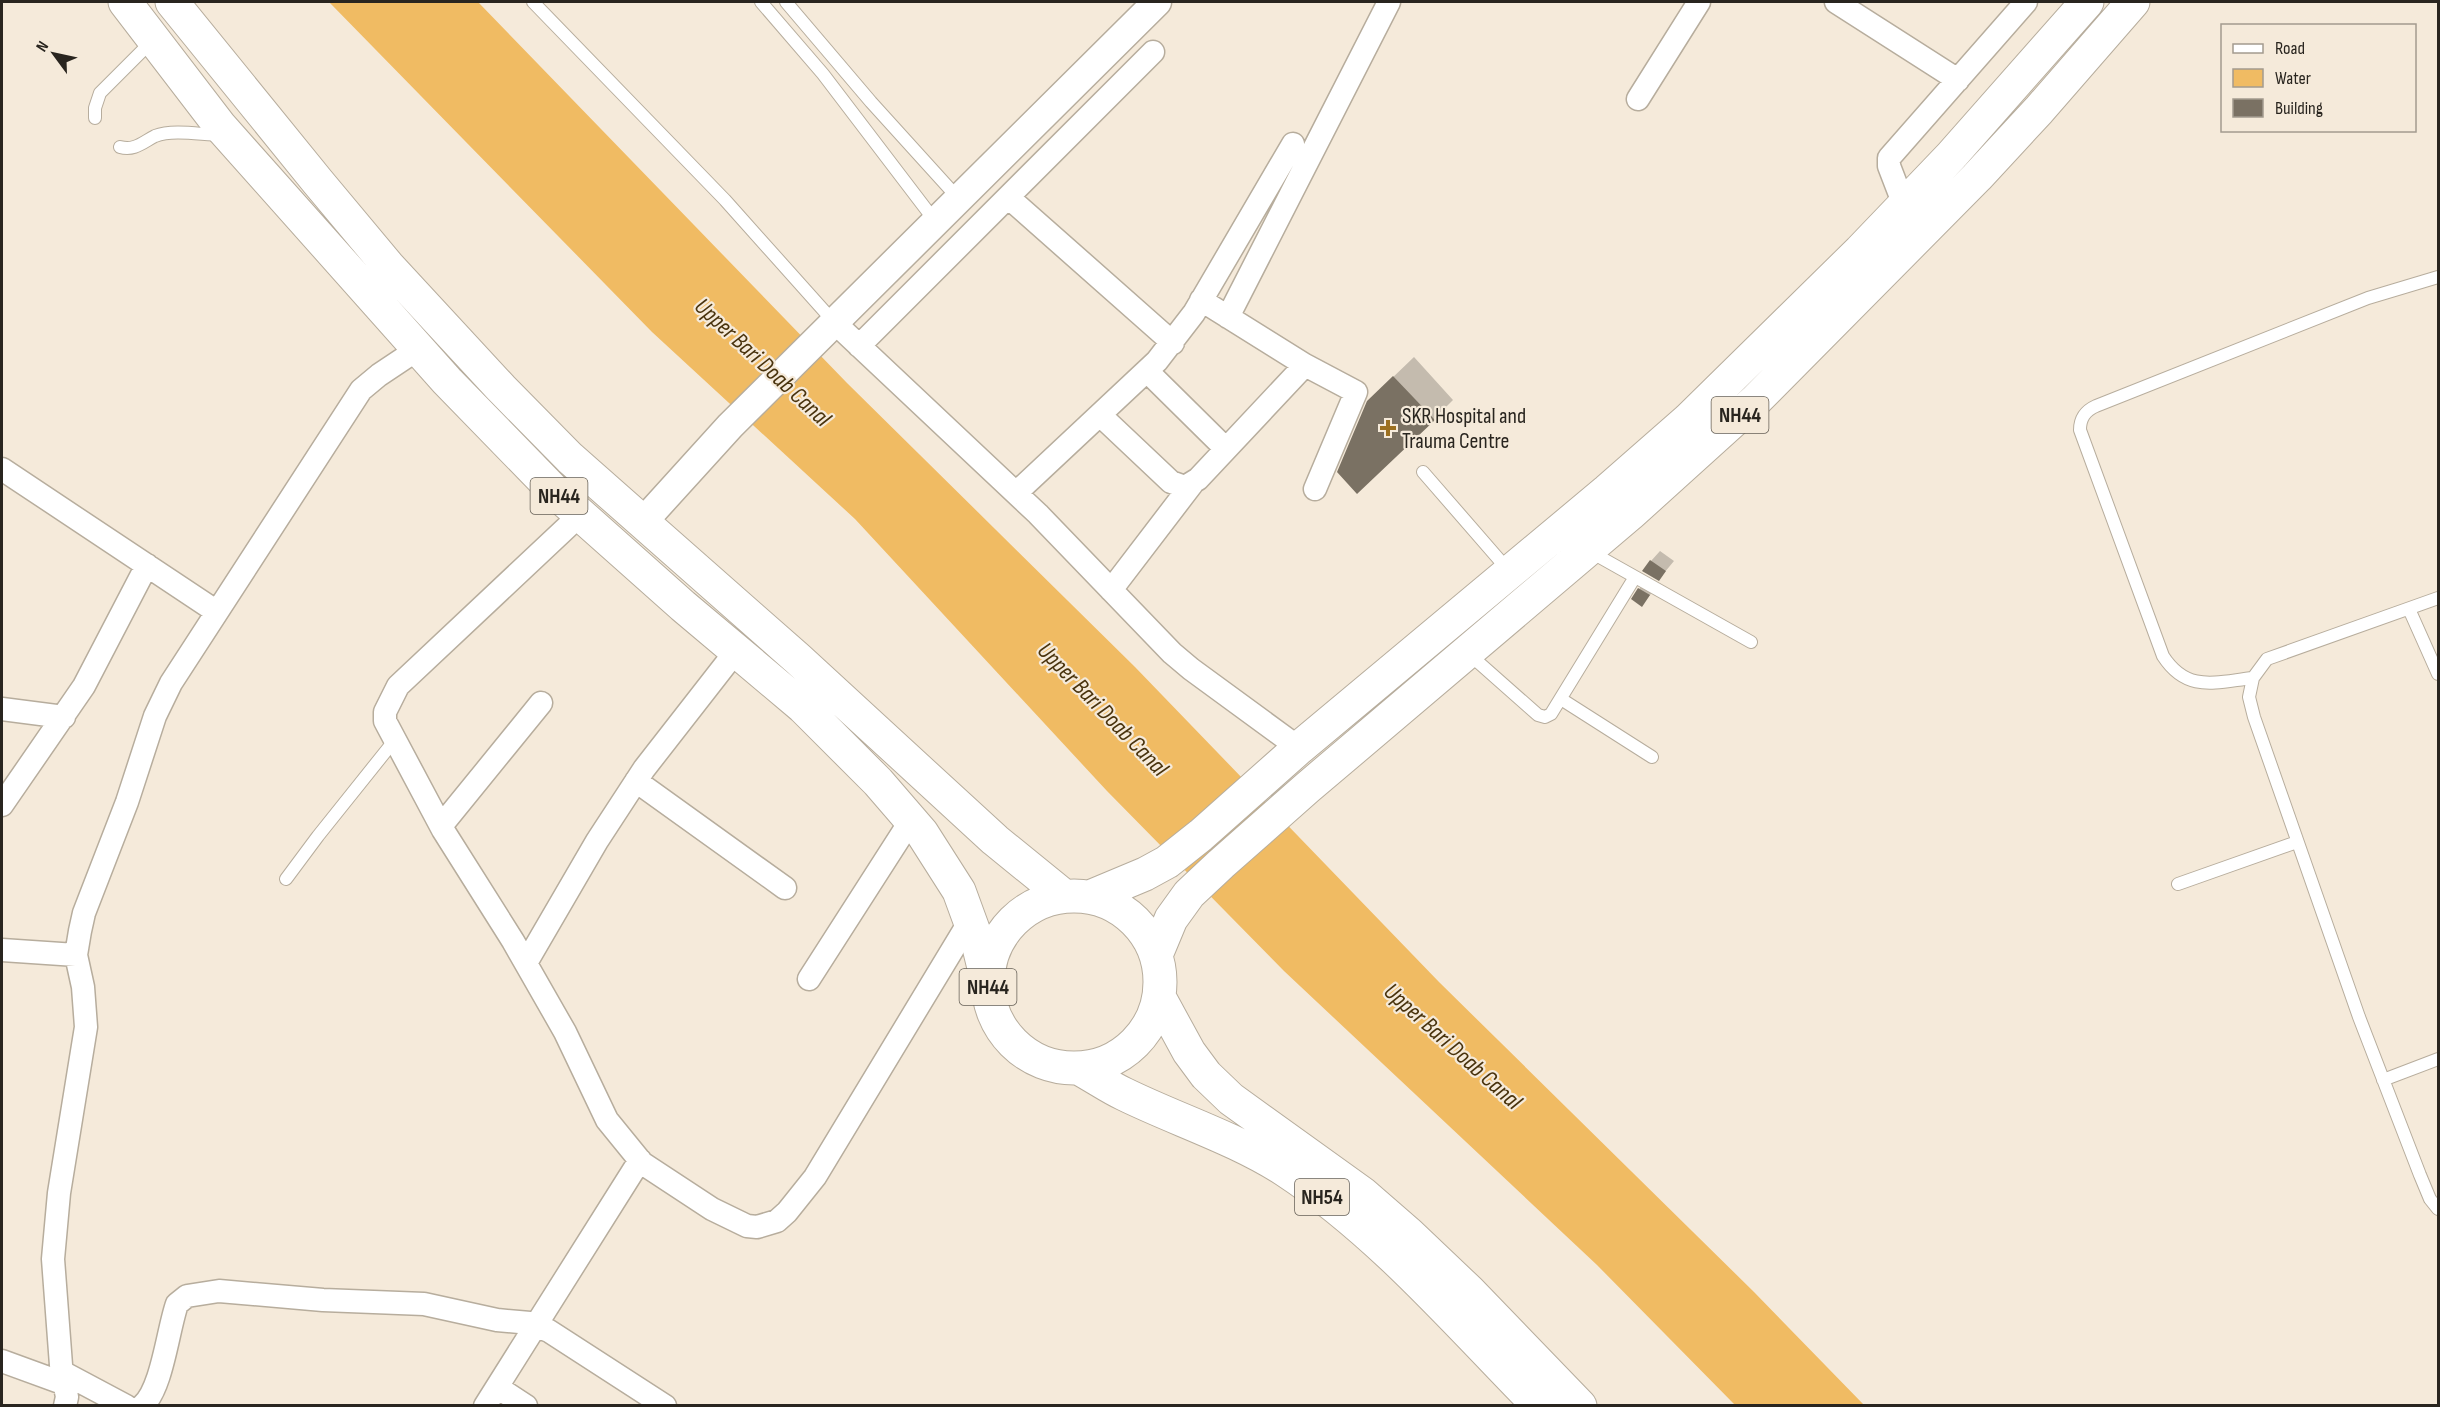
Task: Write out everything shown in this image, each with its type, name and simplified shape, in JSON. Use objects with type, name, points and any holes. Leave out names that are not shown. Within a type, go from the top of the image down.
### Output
[{"type":"highway","name":"NH44","points":[[125,2],[229,136],[418,349],[556,493],[803,707],[878,782],[911,820],[945,867],[971,919],[987,980],[992,1011],[999,1026],[1013,1045],[1033,1059],[1048,1065],[1080,1069],[1099,1066],[1132,1047],[1145,1032],[1154,1016],[1159,997],[1160,978],[1156,955],[1146,934],[1131,917],[1112,904],[1077,896],[995,840],[798,659],[570,458],[389,267],[172,2]]},
{"type":"highway","name":"NH44","points":[[987,980],[990,959],[998,940],[1010,923],[1026,910],[1044,901],[1077,896],[1167,862],[1201,836],[1292,754],[1607,491],[1688,420],[1971,136],[2087,2]]},
{"type":"highway","name":"NH44","points":[[1156,955],[1171,919],[1189,894],[1307,788],[1588,551],[1715,439],[1917,239],[2039,110],[2133,2]]},
{"type":"highway","name":"NH54","points":[[1159,997],[1189,1052],[1206,1075],[1231,1099],[1364,1194],[1469,1291],[1580,1406]]},
{"type":"highway","name":"NH54","points":[[1080,1069],[1124,1094],[1212,1131],[1283,1169],[1312,1189],[1434,1297],[1539,1406]]},
{"type":"street","points":[[642,523],[730,426],[827,332],[935,221],[1156,2]]},
{"type":"street","points":[[1228,317],[1389,2]]},
{"type":"street","points":[[1638,99],[1699,2]]},
{"type":"street","points":[[1836,2],[1958,80]]},
{"type":"street","points":[[1904,205],[1889,166],[1889,158],[2026,2]]},
{"type":"street","points":[[860,346],[1153,51]]},
{"type":"street","points":[[1016,493],[1147,371],[1173,343],[1293,144]]},
{"type":"street","points":[[1008,197],[1173,343]]},
{"type":"street","points":[[1201,300],[1305,365],[1356,392],[1315,489]]},
{"type":"street","points":[[827,332],[860,346],[1016,493],[1172,653],[1292,754]]},
{"type":"street","points":[[65,1388],[56,1314],[53,1259],[59,1193],[86,1027],[83,987],[76,955],[84,913],[127,802],[155,716],[171,683],[361,390],[418,349]]},
{"type":"street","points":[[1111,590],[1192,484],[1305,365]]},
{"type":"street","points":[[1147,371],[1226,449]]},
{"type":"street","points":[[1100,415],[1171,482],[1185,487],[1192,484]]},
{"type":"street","points":[[2,469],[217,612]]},
{"type":"street","points":[[580,514],[398,686],[385,712],[385,721],[441,826],[526,963],[565,1032],[607,1120],[640,1160],[686,1193],[747,1226],[757,1227],[777,1221],[815,1177],[971,919]]},
{"type":"street","points":[[2,806],[84,686],[147,565]]},
{"type":"street","points":[[526,963],[597,841],[636,781],[736,651]]},
{"type":"street","points":[[441,826],[541,703]]},
{"type":"street","points":[[2,709],[64,717]]},
{"type":"street","points":[[636,781],[785,888]]},
{"type":"street","points":[[809,979],[911,820]]},
{"type":"street","points":[[2,950],[76,955]]},
{"type":"street","points":[[526,1406],[491,1396],[640,1160]]},
{"type":"street","points":[[142,1406],[147,1401],[157,1380],[177,1304],[181,1299],[198,1293],[236,1291],[323,1300],[424,1304],[484,1318],[536,1324],[665,1406]]},
{"type":"street","points":[[2,1361],[65,1388],[126,1406]]},
{"type":"lane","points":[[533,2],[725,200],[827,332]]},
{"type":"lane","points":[[786,2],[871,102],[958,198]]},
{"type":"lane","points":[[766,3],[935,221]]},
{"type":"lane","points":[[95,118],[94,108],[100,93],[154,39]]},
{"type":"lane","points":[[120,147],[135,147],[157,135],[229,136]]},
{"type":"lane","points":[[2253,678],[2202,683],[2181,676],[2171,668],[2163,656],[2080,430],[2083,416],[2096,406],[2368,298],[2439,277]]},
{"type":"lane","points":[[1424,472],[1509,571]]},
{"type":"lane","points":[[1588,551],[1751,642]]},
{"type":"lane","points":[[1468,653],[1538,715],[1545,717],[1551,714],[1561,699],[1635,577]]},
{"type":"lane","points":[[2439,598],[2267,659],[2253,678],[2249,698],[2297,842],[2383,1080],[2420,1176],[2430,1199],[2439,1209]]},
{"type":"lane","points":[[2409,609],[2439,674]]},
{"type":"lane","points":[[1561,699],[1652,757]]},
{"type":"lane","points":[[286,879],[394,741]]},
{"type":"lane","points":[[2178,884],[2297,842]]},
{"type":"lane","points":[[2383,1080],[2439,1059]]},
{"type":"water","name":"Upper Bari Doab Canal","points":[[329,2],[478,2],[847,383],[1135,667],[1439,982],[1754,1292],[1864,1405],[1735,1405],[1597,1265],[1284,971],[1107,791],[855,519],[652,332]]},
{"type":"building","points":[[1393,376],[1435,420],[1357,494],[1337,472],[1367,401]]},
{"type":"building","points":[[1650,560],[1666,571],[1659,581],[1642,571]]},
{"type":"building","points":[[1638,588],[1650,595],[1642,607],[1631,599]]},
{"type":"place","name":"SKR Hospital and Trauma Centre","points":[[1388,428]]}]
